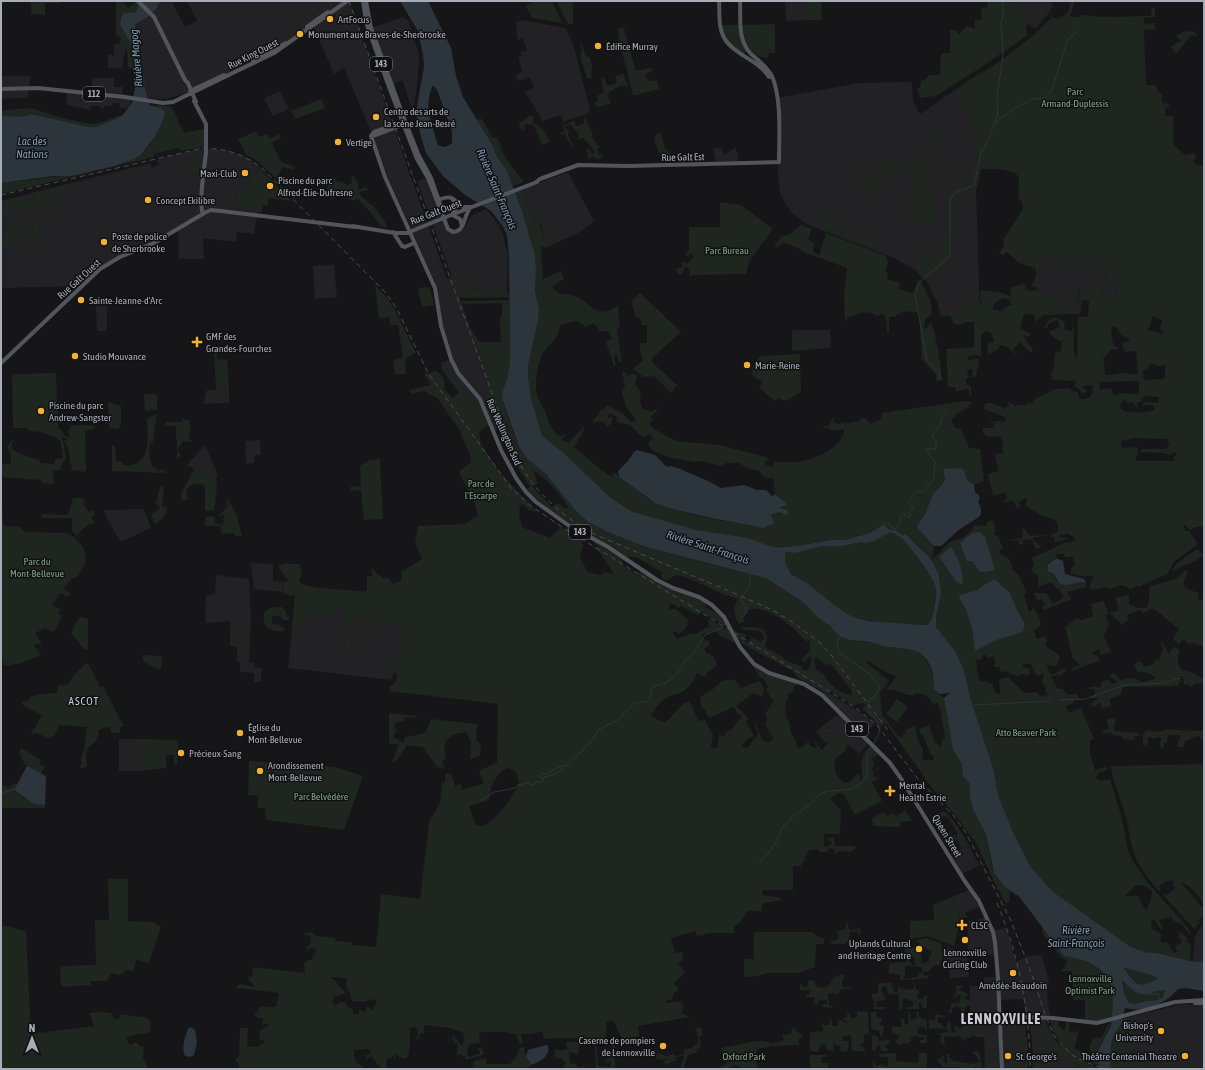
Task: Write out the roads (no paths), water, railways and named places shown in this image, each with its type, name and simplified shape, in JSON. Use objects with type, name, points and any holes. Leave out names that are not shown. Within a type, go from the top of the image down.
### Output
[{"type":"main road","points":[[138,1],[151,15],[161,32],[206,124],[206,152],[202,199],[203,214]]},
{"type":"main road","name":"Rue King Ouest","points":[[286,44],[342,1]]},
{"type":"main road","name":"Rue King Ouest","points":[[1,89],[38,88],[130,98],[163,104],[173,102],[191,92],[265,58],[347,1]]},
{"type":"main road","name":"143","points":[[363,1],[367,26],[404,123]]},
{"type":"main road","name":"143","points":[[366,1],[371,28],[404,123]]},
{"type":"main road","points":[[719,1],[720,24],[723,37],[728,44],[764,70],[770,78],[774,88],[777,162]]},
{"type":"main road","points":[[740,1],[740,24],[742,37],[750,52],[768,70],[776,89],[778,101],[777,162]]},
{"type":"main road","points":[[745,56],[750,52]]},
{"type":"main road","points":[[404,123],[417,159],[428,178],[445,218],[447,227],[451,231],[458,231],[462,228],[466,213],[471,207]]},
{"type":"main road","name":"Rue Wellington Sud","points":[[404,123],[374,132],[371,136],[385,177],[436,292],[441,326],[451,358],[458,373],[480,399],[501,450],[516,478],[526,492],[536,502],[568,525],[608,547],[657,580],[673,588],[699,597],[712,605],[724,617],[740,647],[751,661]]},
{"type":"main road","name":"Rue Galt Est","points":[[516,189],[569,170],[588,166],[777,162]]},
{"type":"main road","name":"Rue Galt Ouest","points":[[1,363],[100,269],[120,257],[154,243],[211,210],[406,233],[516,189]]},
{"type":"main road","points":[[438,201],[450,197],[455,199],[463,208],[471,207]]},
{"type":"main road","points":[[438,201],[449,199],[455,202],[456,209],[452,215],[460,219],[462,228]]},
{"type":"main road","points":[[393,232],[399,244],[402,246],[406,247],[414,243]]},
{"type":"main road","points":[[399,244],[399,240],[406,233]]},
{"type":"main road","points":[[406,247],[410,243],[411,236]]},
{"type":"main road","name":"Queen Street","points":[[751,661],[769,673],[804,684],[822,695],[886,759],[899,774],[964,880],[982,906],[995,939],[1002,1069]]},
{"type":"main road","points":[[1000,1016],[1061,1018],[1093,1023],[1110,1021],[1179,1004],[1204,1002]]},
{"type":"main road","points":[[1000,1028],[1004,1020],[1010,1016]]},
{"type":"water","name":"Lac des Nations","points":[[140,1],[160,2],[157,8],[135,26],[141,58],[142,77],[145,78],[144,85],[150,106],[161,108],[165,112],[163,120],[154,138],[140,156],[114,166],[70,176],[53,176],[1,183],[1,116],[19,117],[31,114],[88,127],[97,127],[122,116],[132,103],[136,83],[133,47],[120,25],[121,17],[124,13],[136,12]]},
{"type":"water","name":"Rivière Saint-François","points":[[400,1],[428,1],[451,48],[456,76],[463,97],[493,146],[496,155],[507,171],[522,211],[534,251],[536,267],[535,291],[539,310],[528,366],[528,377],[531,398],[542,436],[560,450],[611,498],[633,512],[696,530],[748,538],[770,546],[780,547],[797,546],[831,540],[845,540],[870,533],[884,524],[892,531],[874,541],[843,546],[822,546],[795,553],[787,552],[785,554],[785,563],[791,574],[808,584],[842,611],[853,617],[868,621],[917,625],[927,625],[930,622],[933,616],[936,590],[931,577],[899,535],[906,534],[931,559],[939,575],[941,593],[936,617],[936,627],[955,651],[964,670],[970,697],[994,771],[998,795],[1013,832],[1030,866],[1053,892],[1129,946],[1144,952],[1157,953],[1190,961],[1204,962],[1204,991],[1185,988],[1178,989],[1167,999],[1154,1006],[1140,1009],[1125,1008],[1121,1024],[1113,1037],[1111,1044],[1110,1069],[1100,1069],[1097,1053],[1111,1025],[1113,992],[1109,980],[1100,969],[1086,961],[1064,956],[1018,895],[1005,887],[994,873],[986,834],[973,810],[970,797],[970,784],[963,776],[962,764],[953,750],[944,698],[950,693],[939,694],[934,689],[932,671],[925,657],[920,653],[908,649],[887,647],[871,642],[851,640],[841,637],[829,624],[828,625],[814,614],[804,603],[766,578],[646,547],[588,522],[577,512],[545,473],[527,459],[519,447],[503,401],[502,393],[508,375],[510,361],[509,258],[507,235],[502,225],[491,211],[465,195],[443,176],[426,153],[416,114],[424,67],[418,31]],"holes":[[[433,85],[437,90],[452,131],[452,143],[445,147],[438,145],[431,122],[429,100]],[[1123,967],[1154,976],[1158,979],[1145,984],[1135,982]],[[1122,980],[1140,994],[1144,995],[1159,990],[1165,991],[1162,998],[1159,1000],[1135,1004],[1129,1003],[1124,993]]]},
{"type":"water","points":[[637,450],[655,455],[664,465],[668,467],[671,466],[680,469],[721,488],[744,485],[757,490],[766,490],[772,496],[775,494],[785,502],[786,506],[781,506],[780,508],[787,510],[788,514],[779,512],[771,515],[774,523],[763,528],[702,516],[655,503],[619,477],[618,471]]},
{"type":"water","points":[[961,468],[964,470],[967,480],[974,485],[975,493],[978,494],[980,498],[978,501],[981,514],[979,517],[960,529],[941,546],[934,546],[919,530],[917,527],[918,524],[925,514],[933,494],[941,486],[945,479],[944,469]]},
{"type":"water","points":[[980,532],[985,537],[995,570],[980,572],[972,561],[968,561],[965,557],[960,543],[972,533]]},
{"type":"water","points":[[951,547],[961,567],[963,582],[961,584],[956,581],[939,557]]},
{"type":"water","points":[[1056,558],[1063,561],[1065,574],[1084,579],[1086,584],[1082,582],[1067,585],[1060,584],[1053,573],[1049,572],[1047,569],[1048,564]]},
{"type":"water","points":[[995,579],[1010,593],[1025,624],[1023,631],[1012,636],[999,639],[975,651],[972,629],[966,610],[959,598],[960,595],[978,590],[985,584]]},
{"type":"water","points":[[27,766],[46,776],[45,805],[34,804],[14,790]]},
{"type":"water","points":[[190,1027],[195,1030],[197,1042],[194,1055],[190,1057],[185,1056],[183,1046]]},
{"type":"water","points":[[546,1045],[548,1046],[548,1053],[546,1056],[541,1061],[531,1065],[526,1056],[528,1050]]},
{"type":"waterway","points":[[940,380],[939,372],[927,360],[915,295],[919,283],[950,256],[950,197],[952,197],[956,191],[966,189],[974,185],[981,153],[989,138],[998,113],[997,96],[1003,56],[1001,23],[1004,10],[1002,5],[1005,1]]},
{"type":"waterway","points":[[995,123],[1015,108],[1033,99],[1045,98],[1052,90],[1067,41],[1077,31]]},
{"type":"waterway","points":[[884,524],[888,523],[895,529],[899,525],[901,515],[904,513],[909,518],[911,515],[909,513],[913,508],[908,503],[917,491],[923,492],[934,479],[935,462],[926,450],[936,449],[936,441],[933,438],[933,434],[940,425],[946,412]]},
{"type":"waterway","points":[[890,531],[901,536]]},
{"type":"waterway","name":"Rivière Saint-François","points":[[740,619],[746,613],[746,607],[741,600],[750,584],[749,572]]},
{"type":"waterway","points":[[480,801],[494,792],[515,788],[518,785],[527,783],[532,785],[536,782],[542,782],[544,777],[562,769],[582,752],[592,741],[598,730],[618,720],[634,703],[648,701],[652,687],[665,683],[674,677],[684,661],[693,654],[705,635],[719,629],[725,624]]},
{"type":"waterway","points":[[839,636],[837,646],[839,653],[870,674],[878,684],[879,689],[876,695],[870,699],[868,708],[869,712],[876,719],[879,727]]},
{"type":"waterway","points":[[1060,700],[1085,699],[1125,685],[1164,683],[1180,678]]},
{"type":"waterway","points":[[974,705],[1050,701]]},
{"type":"waterway","points":[[873,745],[879,730]]},
{"type":"waterway","points":[[759,864],[774,846],[783,827],[794,815],[810,805],[821,793],[853,789],[865,779],[867,776],[867,756],[871,748]]},
{"type":"waterway","points":[[542,779],[539,777],[542,773],[546,774],[566,765]]},
{"type":"waterway","points":[[1,793],[16,789]]},
{"type":"waterway","points":[[1147,994],[1159,994],[1159,1000]]},
{"type":"railway","points":[[349,1],[507,433],[516,456],[531,481],[560,511],[596,535],[743,597],[788,619],[819,642],[832,656],[890,733]]},
{"type":"railway","points":[[1,195],[199,149],[217,149],[234,153],[257,164],[385,292],[397,309],[428,373],[511,488],[531,506],[559,525],[853,706],[876,724],[918,779],[953,815],[966,833],[1011,921],[1031,972],[1046,1017],[1055,1037],[1072,1055],[1104,1069]]},
{"type":"railway","points":[[997,903],[1005,923],[1022,984],[1028,1026],[1030,1069]]},
{"type":"place","name":"ArtFocus","points":[[330,19]]},
{"type":"place","name":"Monument aux Braves-de-Sherbrooke","points":[[300,34]]},
{"type":"place","name":"Édifice Murray","points":[[598,46]]},
{"type":"place","name":"Centre des arts de la scène Jean-Besré","points":[[376,117]]},
{"type":"place","name":"Vertige","points":[[338,142]]},
{"type":"place","name":"Maxi-Club","points":[[245,173]]},
{"type":"place","name":"Piscine du parc Alfred-Élie-Dufresne","points":[[270,186]]},
{"type":"place","name":"Concept Ekilibre","points":[[148,200]]},
{"type":"place","name":"Poste de police de Sherbrooke","points":[[104,242]]},
{"type":"place","name":"Sainte-Jeanne-d'Arc","points":[[81,300]]},
{"type":"place","name":"GMF des Grandes-Fourches","points":[[197,342]]},
{"type":"place","name":"Studio Mouvance","points":[[75,356]]},
{"type":"place","name":"Marie-Reine","points":[[747,365]]},
{"type":"place","name":"Piscine du parc Andrew-Sangster","points":[[41,411]]},
{"type":"place","name":"Église du Mont-Bellevue","points":[[240,733]]},
{"type":"place","name":"Précieux-Sang","points":[[181,753]]},
{"type":"place","name":"Arondissement Mont-Bellevue","points":[[260,771]]},
{"type":"place","name":"Mental Health Estrie","points":[[890,791]]},
{"type":"place","name":"CLSC","points":[[962,925]]},
{"type":"place","name":"Lennoxville Curling Club","points":[[965,940]]},
{"type":"place","name":"Uplands Cultural and Heritage Centre","points":[[919,949]]},
{"type":"place","name":"Amédée-Beaudoin","points":[[1013,973]]},
{"type":"place","name":"Bishop's University","points":[[1161,1031]]},
{"type":"place","name":"Caserne de pompiers de Lennoxville","points":[[663,1046]]},
{"type":"place","name":"St. George's","points":[[1008,1056]]},
{"type":"place","name":"Théâtre Centenial Theatre","points":[[1185,1056]]},
{"type":"district","name":"ASCOT","points":[[84,701]]},
{"type":"district","name":"LENNOXVILLE","points":[[1001,1019]]},
{"type":"water label","name":"Rivière Magog","points":[[136,58]]},
{"type":"park label","name":"Parc Armand-Duplessis","points":[[1075,96]]},
{"type":"park label","name":"Parc Bureau","points":[[727,250]]},
{"type":"park label","name":"Parc de l'Escarpe","points":[[481,488]]},
{"type":"park label","name":"Parc du Mont-Bellevue","points":[[37,566]]},
{"type":"park label","name":"Atto Beaver Park","points":[[1026,732]]},
{"type":"park label","name":"Parc Belvédère","points":[[321,796]]},
{"type":"park label","name":"Lennoxville Optimist Park","points":[[1090,984]]},
{"type":"park label","name":"Oxford Park","points":[[744,1056]]}]
